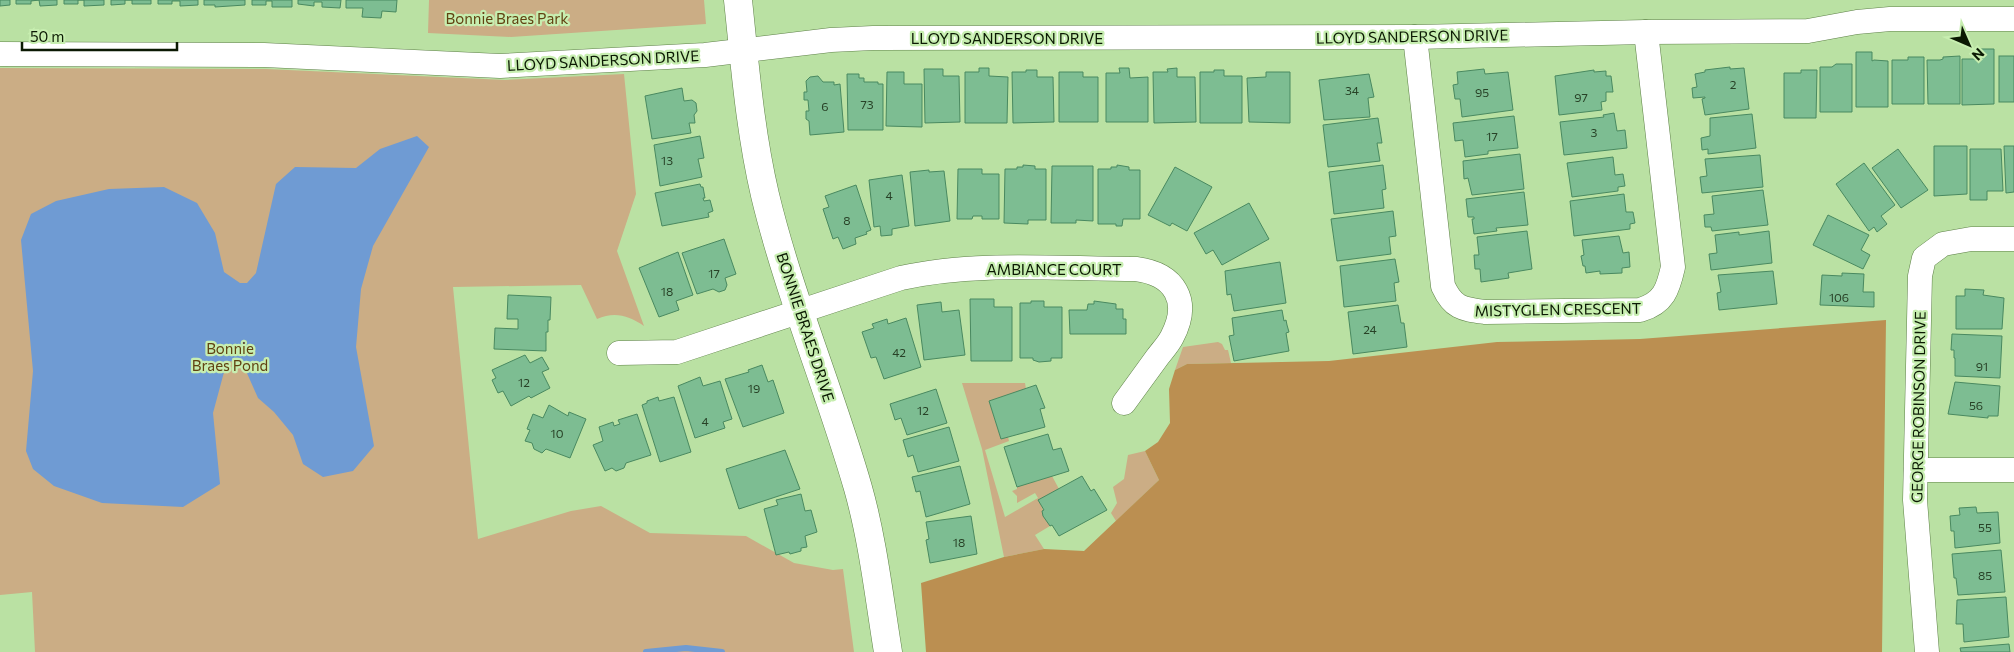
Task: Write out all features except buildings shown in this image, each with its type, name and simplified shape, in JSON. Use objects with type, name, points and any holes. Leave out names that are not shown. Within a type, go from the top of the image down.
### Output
[{"type":"street","name":"BONNIE BRAES DRIVE","points":[[738,0],[749,105],[765,195],[858,490],[876,577],[888,652]]},
{"type":"street","name":"LLOYD SANDERSON DRIVE","points":[[0,54],[264,55],[500,66],[696,55],[832,40],[873,38],[1415,37],[1808,30],[1890,19],[2014,19]]},
{"type":"street","name":"MISTYGLEN CRESCENT","points":[[1415,37],[1443,286],[1449,300],[1466,310],[1485,312],[1640,310],[1652,306],[1661,298],[1669,286],[1674,266],[1646,32]]},
{"type":"street","name":"GEORGE ROBINSON DRIVE","points":[[1927,652],[1915,500],[1920,276],[1924,258],[1943,244],[1971,239],[2014,239]]},
{"type":"street","name":"AMBIANCE COURT","points":[[619,353],[677,352],[901,278],[932,272],[992,268],[1136,269],[1151,271],[1162,276],[1174,287],[1179,299],[1180,316],[1172,338],[1124,403]]},
{"type":"street","points":[[1916,470],[2014,470]]},
{"type":"green space","name":"Bonnie Braes Park","points":[[429,0],[704,0],[706,24],[511,37],[428,33]]},
{"type":"green space","name":"Bonnie Braes Pond","points":[[0,68],[266,69],[505,80],[624,74],[636,194],[617,251],[644,326],[633,320],[616,315],[597,319],[581,285],[453,287],[478,539],[571,511],[601,506],[650,533],[746,536],[794,563],[833,570],[843,569],[854,652],[35,652],[32,592],[0,595]]},
{"type":"green space","points":[[1218,342],[1222,344],[1225,350],[1228,350],[1231,363],[1187,364],[1175,370],[1183,347]]},
{"type":"green space","points":[[962,383],[1025,383],[1026,389],[989,401],[1001,439],[1008,437],[1009,441],[985,450],[1005,517],[1038,498],[1035,493],[1017,503],[1017,496],[1012,491],[1017,489],[1017,487],[1052,476],[1059,489],[1039,500],[1050,526],[1035,535],[1044,549],[1004,557],[982,449]]},
{"type":"green space","points":[[1145,451],[1159,480],[1116,521],[1111,513],[1117,503],[1113,487],[1124,479],[1128,455]]},
{"type":"shaded area","points":[[1886,320],[1882,652],[926,652],[921,583],[1004,557],[1044,549],[1084,551],[1159,480],[1145,451],[1158,442],[1170,423],[1169,389],[1175,370],[1187,364],[1329,361],[1497,342],[1640,339]]},
{"type":"water","points":[[417,136],[429,147],[373,246],[361,289],[356,347],[374,446],[353,471],[323,477],[303,464],[293,435],[274,412],[258,398],[242,362],[227,361],[213,413],[220,484],[183,507],[102,503],[54,486],[33,469],[26,451],[33,371],[21,240],[31,214],[56,201],[109,189],[164,187],[197,203],[215,233],[224,272],[240,283],[247,283],[256,273],[276,184],[295,167],[356,168],[380,149]]},
{"type":"waterway","points":[[646,652],[686,648],[722,652]]}]
